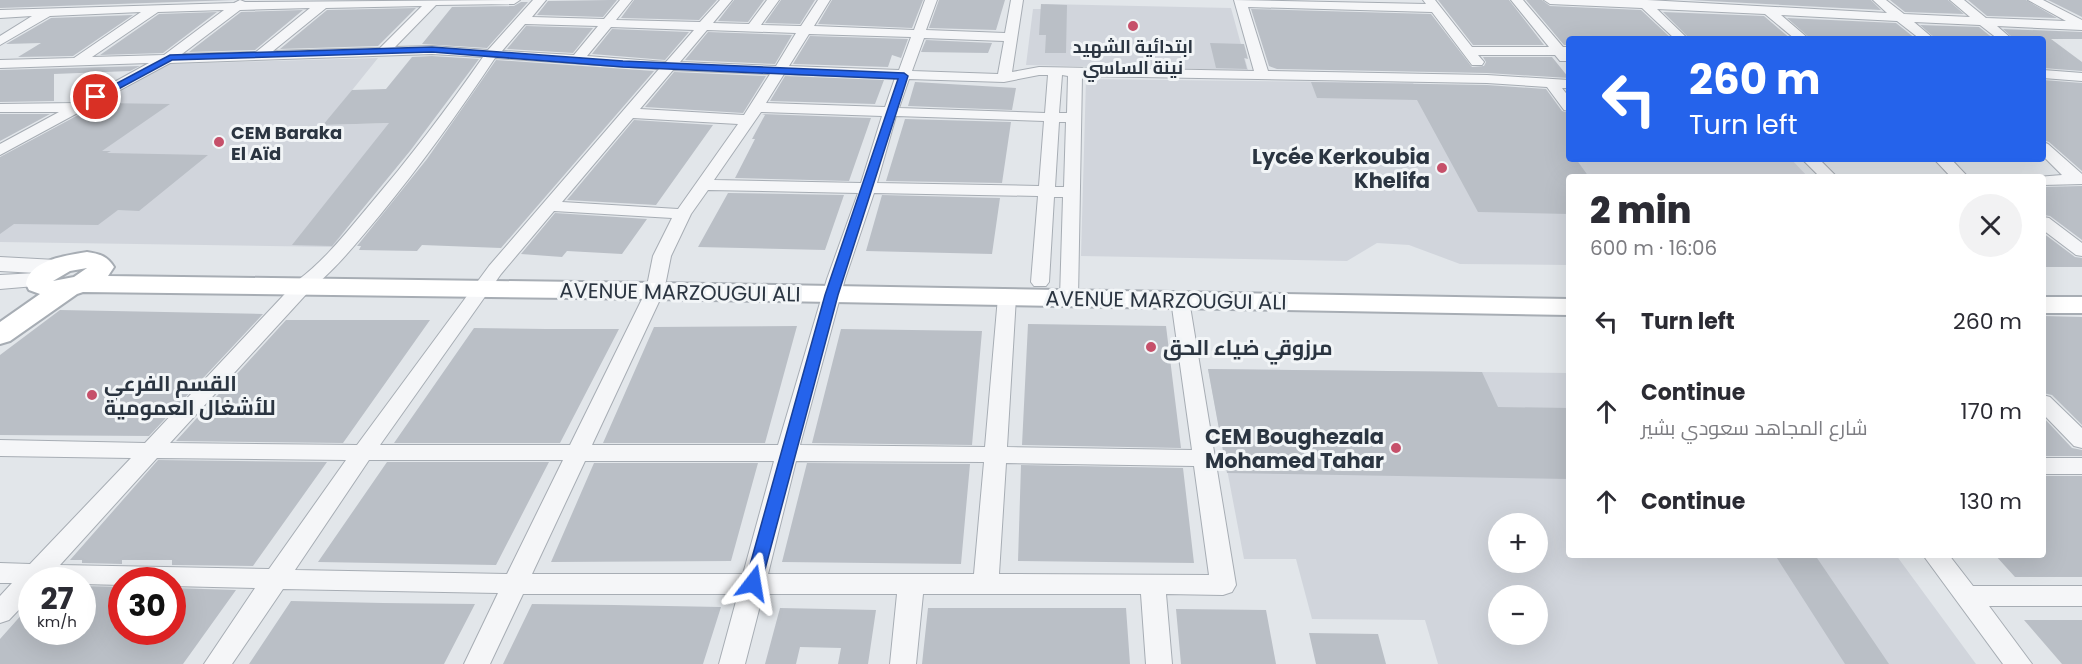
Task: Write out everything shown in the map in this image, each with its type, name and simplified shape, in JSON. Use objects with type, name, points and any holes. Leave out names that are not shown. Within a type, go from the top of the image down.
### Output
[{"type":"main road","name":"AVENUE MARZOUGUI ALI","points":[[56,281],[87,260],[95,261],[102,267],[327,267],[489,279]]},
{"type":"main road","name":"AVENUE MARZOUGUI ALI","points":[[56,281],[304,285],[489,279],[834,287],[1007,297],[1069,290],[1566,290]]},
{"type":"main road","points":[[0,312],[56,281]]},
{"type":"main road","points":[[0,335],[56,281]]},
{"type":"main road","name":"AVENUE MARZOUGUI ALI","points":[[834,287],[1040,282],[1069,290],[1180,300],[1566,307]]},
{"type":"main road","points":[[2046,289],[2082,288]]},
{"type":"main road","points":[[2046,305],[2082,304]]},
{"type":"street","points":[[0,41],[68,0]]},
{"type":"street","points":[[0,14],[241,3],[514,0]]},
{"type":"street","points":[[43,567],[304,285],[327,267],[419,155],[491,55],[540,0]]},
{"type":"street","points":[[576,61],[626,0]]},
{"type":"street","points":[[218,664],[363,452],[489,279],[548,206],[631,113],[726,0]]},
{"type":"street","points":[[753,27],[773,0]]},
{"type":"street","points":[[477,664],[656,282],[662,256],[683,214],[752,113],[824,0]]},
{"type":"street","points":[[732,664],[787,453],[834,287],[867,190],[890,112],[932,0]]},
{"type":"street","points":[[1004,78],[1017,0]]},
{"type":"street","points":[[1517,0],[1564,51]]},
{"type":"street","points":[[1550,0],[1643,2],[1769,11],[2082,26]]},
{"type":"street","points":[[1755,0],[1799,36]]},
{"type":"street","points":[[1879,0],[1924,36]]},
{"type":"street","points":[[1956,0],[2002,36]]},
{"type":"street","points":[[2034,0],[2082,26]]},
{"type":"street","points":[[384,51],[433,1]]},
{"type":"street","points":[[261,54],[326,2]]},
{"type":"street","points":[[1263,75],[1241,2],[1432,4],[1470,51],[1487,79]]},
{"type":"street","points":[[1643,2],[1679,36]]},
{"type":"street","points":[[0,150],[170,57],[241,3]]},
{"type":"street","points":[[76,62],[155,8]]},
{"type":"street","points":[[520,20],[1010,37]]},
{"type":"street","points":[[0,64],[432,50],[576,61],[904,76],[1004,78],[1039,71],[1487,79],[1566,84]]},
{"type":"street","points":[[1470,51],[1564,51]]},
{"type":"street","points":[[1040,282],[1055,72]]},
{"type":"street","points":[[1069,290],[1075,72]]},
{"type":"street","points":[[2046,73],[2082,77]]},
{"type":"street","points":[[1551,82],[1566,103]]},
{"type":"street","points":[[0,108],[77,107]]},
{"type":"street","points":[[631,113],[890,112],[1073,118]]},
{"type":"street","points":[[2046,150],[2079,179]]},
{"type":"street","points":[[1813,162],[1826,174]]},
{"type":"street","points":[[1945,162],[1957,174]]},
{"type":"street","points":[[2046,180],[2079,179]]},
{"type":"street","points":[[704,185],[867,190],[1072,192]]},
{"type":"street","points":[[548,206],[683,214]]},
{"type":"street","points":[[2046,224],[2082,251]]},
{"type":"street","points":[[0,264],[56,281]]},
{"type":"street","points":[[0,282],[56,281]]},
{"type":"street","points":[[986,584],[1007,297]]},
{"type":"street","points":[[96,574],[515,584],[1223,585],[1180,300]]},
{"type":"street","points":[[2046,405],[2082,441]]},
{"type":"street","points":[[0,447],[152,451],[787,453],[1203,458]]},
{"type":"street","points":[[2046,466],[2082,466]]},
{"type":"street","points":[[1937,558],[2019,664]]},
{"type":"street","points":[[0,573],[18,573]]},
{"type":"street","points":[[903,664],[911,584]]},
{"type":"street","points":[[1153,584],[1159,664]]},
{"type":"street","points":[[0,614],[18,594]]},
{"type":"street","points":[[1967,596],[2082,596]]},
{"type":"shaded area","name":"ابتدائية الشهيد نينة الساسي","points":[[1045,4],[1231,8],[1248,70],[1026,65],[1033,9],[1044,9]]},
{"type":"shaded area","name":"CEM Baraka El Aïd","points":[[378,58],[324,125],[424,122],[333,247],[0,242],[0,158],[170,64]]},
{"type":"shaded area","name":"Lycée Kerkoubia Khelifa","points":[[1086,79],[1413,83],[1435,124],[1566,158],[1566,162],[1794,162],[1805,174],[1566,174],[1566,265],[1460,264],[1409,245],[1377,243],[1347,261],[1081,256]]},
{"type":"shaded area","name":"CEM Boughezala Mohamed Tahar","points":[[1208,369],[1566,373],[1566,558],[1898,558],[1976,664],[1438,664],[1425,620],[1312,619],[1296,559],[1244,559]]},
{"type":"building","points":[[0,0],[235,0],[0,8]]},
{"type":"building","points":[[617,0],[603,17],[537,15],[548,1]]},
{"type":"building","points":[[634,0],[717,0],[699,20],[621,18]]},
{"type":"building","points":[[734,0],[764,0],[748,22],[718,21]]},
{"type":"building","points":[[781,0],[815,0],[800,24],[765,23]]},
{"type":"building","points":[[832,0],[923,0],[912,28],[818,24]]},
{"type":"building","points":[[939,0],[1005,0],[996,30],[929,28]]},
{"type":"building","points":[[1438,0],[1509,0],[1544,45],[1473,45]]},
{"type":"building","points":[[1526,0],[1542,0],[1550,6],[1641,10],[1669,36],[1566,36],[1566,45]]},
{"type":"building","points":[[1689,0],[1871,0],[1881,10]]},
{"type":"building","points":[[1890,0],[1948,0],[1964,14],[1905,12]]},
{"type":"building","points":[[1968,0],[2026,0],[2057,18],[1987,16]]},
{"type":"building","points":[[2048,0],[2082,0],[2082,17]]},
{"type":"building","points":[[521,2],[528,2],[487,48],[422,44],[452,7],[514,6]]},
{"type":"building","points":[[1041,4],[1067,5],[1066,53],[1045,53],[1046,35],[1039,35]]},
{"type":"building","points":[[416,8],[378,46],[280,49],[327,10]]},
{"type":"building","points":[[1251,9],[1431,14],[1472,67],[1484,66],[1486,62],[1483,57],[1552,57],[1566,74],[1566,78],[1487,73],[1277,69],[1269,66]]},
{"type":"building","points":[[303,10],[255,50],[189,52],[241,12]]},
{"type":"building","points":[[217,12],[163,53],[100,55],[159,14]]},
{"type":"building","points":[[1663,12],[1764,16],[1787,36],[1687,36]]},
{"type":"building","points":[[133,15],[73,56],[18,57],[41,43],[6,44],[51,18]]},
{"type":"building","points":[[1787,18],[1896,23],[1912,36],[1808,36]]},
{"type":"building","points":[[1920,25],[1979,27],[1990,36],[1933,36]]},
{"type":"building","points":[[526,26],[593,28],[573,53],[507,49]]},
{"type":"building","points":[[612,29],[689,32],[665,60],[592,54]]},
{"type":"building","points":[[2003,29],[2082,32],[2082,39],[2051,39],[2082,62],[2082,71],[2046,68],[2046,36],[2011,36]]},
{"type":"building","points":[[708,32],[792,35],[775,64],[685,60]]},
{"type":"building","points":[[810,36],[908,39],[901,58],[892,55],[888,67],[793,64]]},
{"type":"building","points":[[926,40],[992,43],[988,53],[921,52]]},
{"type":"building","points":[[1210,43],[1244,44],[1248,59],[1244,58],[1247,69],[1216,68]]},
{"type":"building","points":[[412,57],[479,59],[410,151],[332,246],[292,245],[389,123],[323,125],[352,90],[386,89]]},
{"type":"building","points":[[496,60],[654,71],[501,248],[422,245],[417,251],[359,250],[361,246],[357,246],[427,159]]},
{"type":"building","points":[[140,66],[130,71],[54,74],[54,101],[0,102],[0,70]]},
{"type":"building","points":[[674,72],[766,76],[743,113],[645,107]]},
{"type":"building","points":[[785,76],[884,80],[875,104],[770,101]]},
{"type":"building","points":[[2046,80],[2082,83],[2082,171],[2046,141]]},
{"type":"building","points":[[915,82],[1016,88],[1012,110],[908,106]]},
{"type":"building","points":[[1311,82],[1487,85],[1546,89],[1562,111],[1566,112],[1566,162],[1578,162],[1587,174],[1566,174],[1566,214],[1478,212],[1417,100],[1317,98]]},
{"type":"building","points":[[101,103],[170,104],[102,151],[111,151],[107,153],[208,155],[139,211],[118,210],[98,225],[14,224],[0,234],[0,157]]},
{"type":"building","points":[[0,114],[50,114],[0,141]]},
{"type":"building","points":[[762,114],[871,118],[849,181],[735,178],[755,139],[752,139],[765,115]]},
{"type":"building","points":[[905,119],[1011,122],[1002,183],[886,181]]},
{"type":"building","points":[[634,120],[713,125],[656,205],[567,200]]},
{"type":"building","points":[[2082,186],[2082,240],[2046,215],[2046,187]]},
{"type":"building","points":[[728,193],[844,195],[825,250],[698,247]]},
{"type":"building","points":[[882,195],[1000,198],[992,254],[866,251]]},
{"type":"building","points":[[555,213],[647,219],[622,254],[567,251],[562,257],[521,254]]},
{"type":"building","points":[[2046,235],[2075,257],[2082,258],[2082,267],[2046,267]]},
{"type":"building","name":"القسم الفرعي للأشغال العمومية","points":[[60,310],[263,314],[149,436],[0,435],[0,355]]},
{"type":"building","points":[[2046,316],[2082,317],[2082,425],[2052,395],[2046,394]]},
{"type":"building","points":[[286,320],[430,320],[343,443],[176,441]]},
{"type":"building","points":[[1028,324],[1166,326],[1181,448],[1022,445]]},
{"type":"building","points":[[797,326],[765,443],[603,443],[654,327]]},
{"type":"building","points":[[474,328],[619,329],[560,443],[394,443]]},
{"type":"building","points":[[841,329],[982,331],[972,445],[812,443]]},
{"type":"building","points":[[1208,369],[1482,372],[1498,407],[1566,408],[1566,479],[1227,473]]},
{"type":"building","points":[[2046,420],[2072,448],[2082,450],[2082,456],[2046,456]]},
{"type":"building","points":[[158,460],[327,462],[253,566],[172,565],[172,560],[122,560],[122,564],[82,563],[82,560],[70,560]]},
{"type":"building","points":[[387,462],[549,462],[496,565],[318,562]]},
{"type":"building","points":[[594,463],[758,463],[731,561],[551,562]]},
{"type":"building","points":[[807,463],[970,464],[961,564],[782,562]]},
{"type":"building","points":[[1021,465],[1183,468],[1194,563],[1018,561]]},
{"type":"building","points":[[2046,476],[2082,476],[2082,577],[2015,577],[1998,558],[2046,558]]},
{"type":"building","points":[[1777,558],[1817,558],[1889,664],[1845,664]]},
{"type":"building","points":[[96,586],[108,587],[108,645],[186,645],[186,588],[236,590],[183,664],[0,664],[0,639],[18,619],[18,645],[96,645]]},
{"type":"building","points":[[291,601],[475,604],[444,664],[249,664]]},
{"type":"building","points":[[532,604],[721,607],[703,664],[503,664]]},
{"type":"building","points":[[780,608],[876,610],[868,664],[838,664],[841,648],[800,647],[796,664],[765,664]]},
{"type":"building","points":[[928,608],[1126,608],[1130,664],[922,664]]},
{"type":"building","points":[[1176,609],[1266,610],[1276,664],[1181,664]]},
{"type":"building","points":[[2024,620],[2082,620],[2082,664],[2062,664]]},
{"type":"building","points":[[1309,633],[1378,634],[1386,664],[1316,664]]},
{"type":"place","name":"ابتدائية الشهيد نينة الساسي","points":[[1133,26]]},
{"type":"place","name":"CEM Baraka El Aïd","points":[[219,142]]},
{"type":"place","name":"Lycée Kerkoubia Khelifa","points":[[1442,168]]},
{"type":"place","name":"مرزوقي ضياء الحق","points":[[1151,347]]},
{"type":"place","name":"القسم الفرعي للأشغال العمومية","points":[[92,395]]},
{"type":"place","name":"CEM Boughezala Mohamed Tahar","points":[[1396,448]]},
{"type":"route","points":[[96,97],[170,57],[261,54],[466,51],[491,55],[623,64],[904,76],[890,112],[867,190],[831,295],[753,583]]}]
